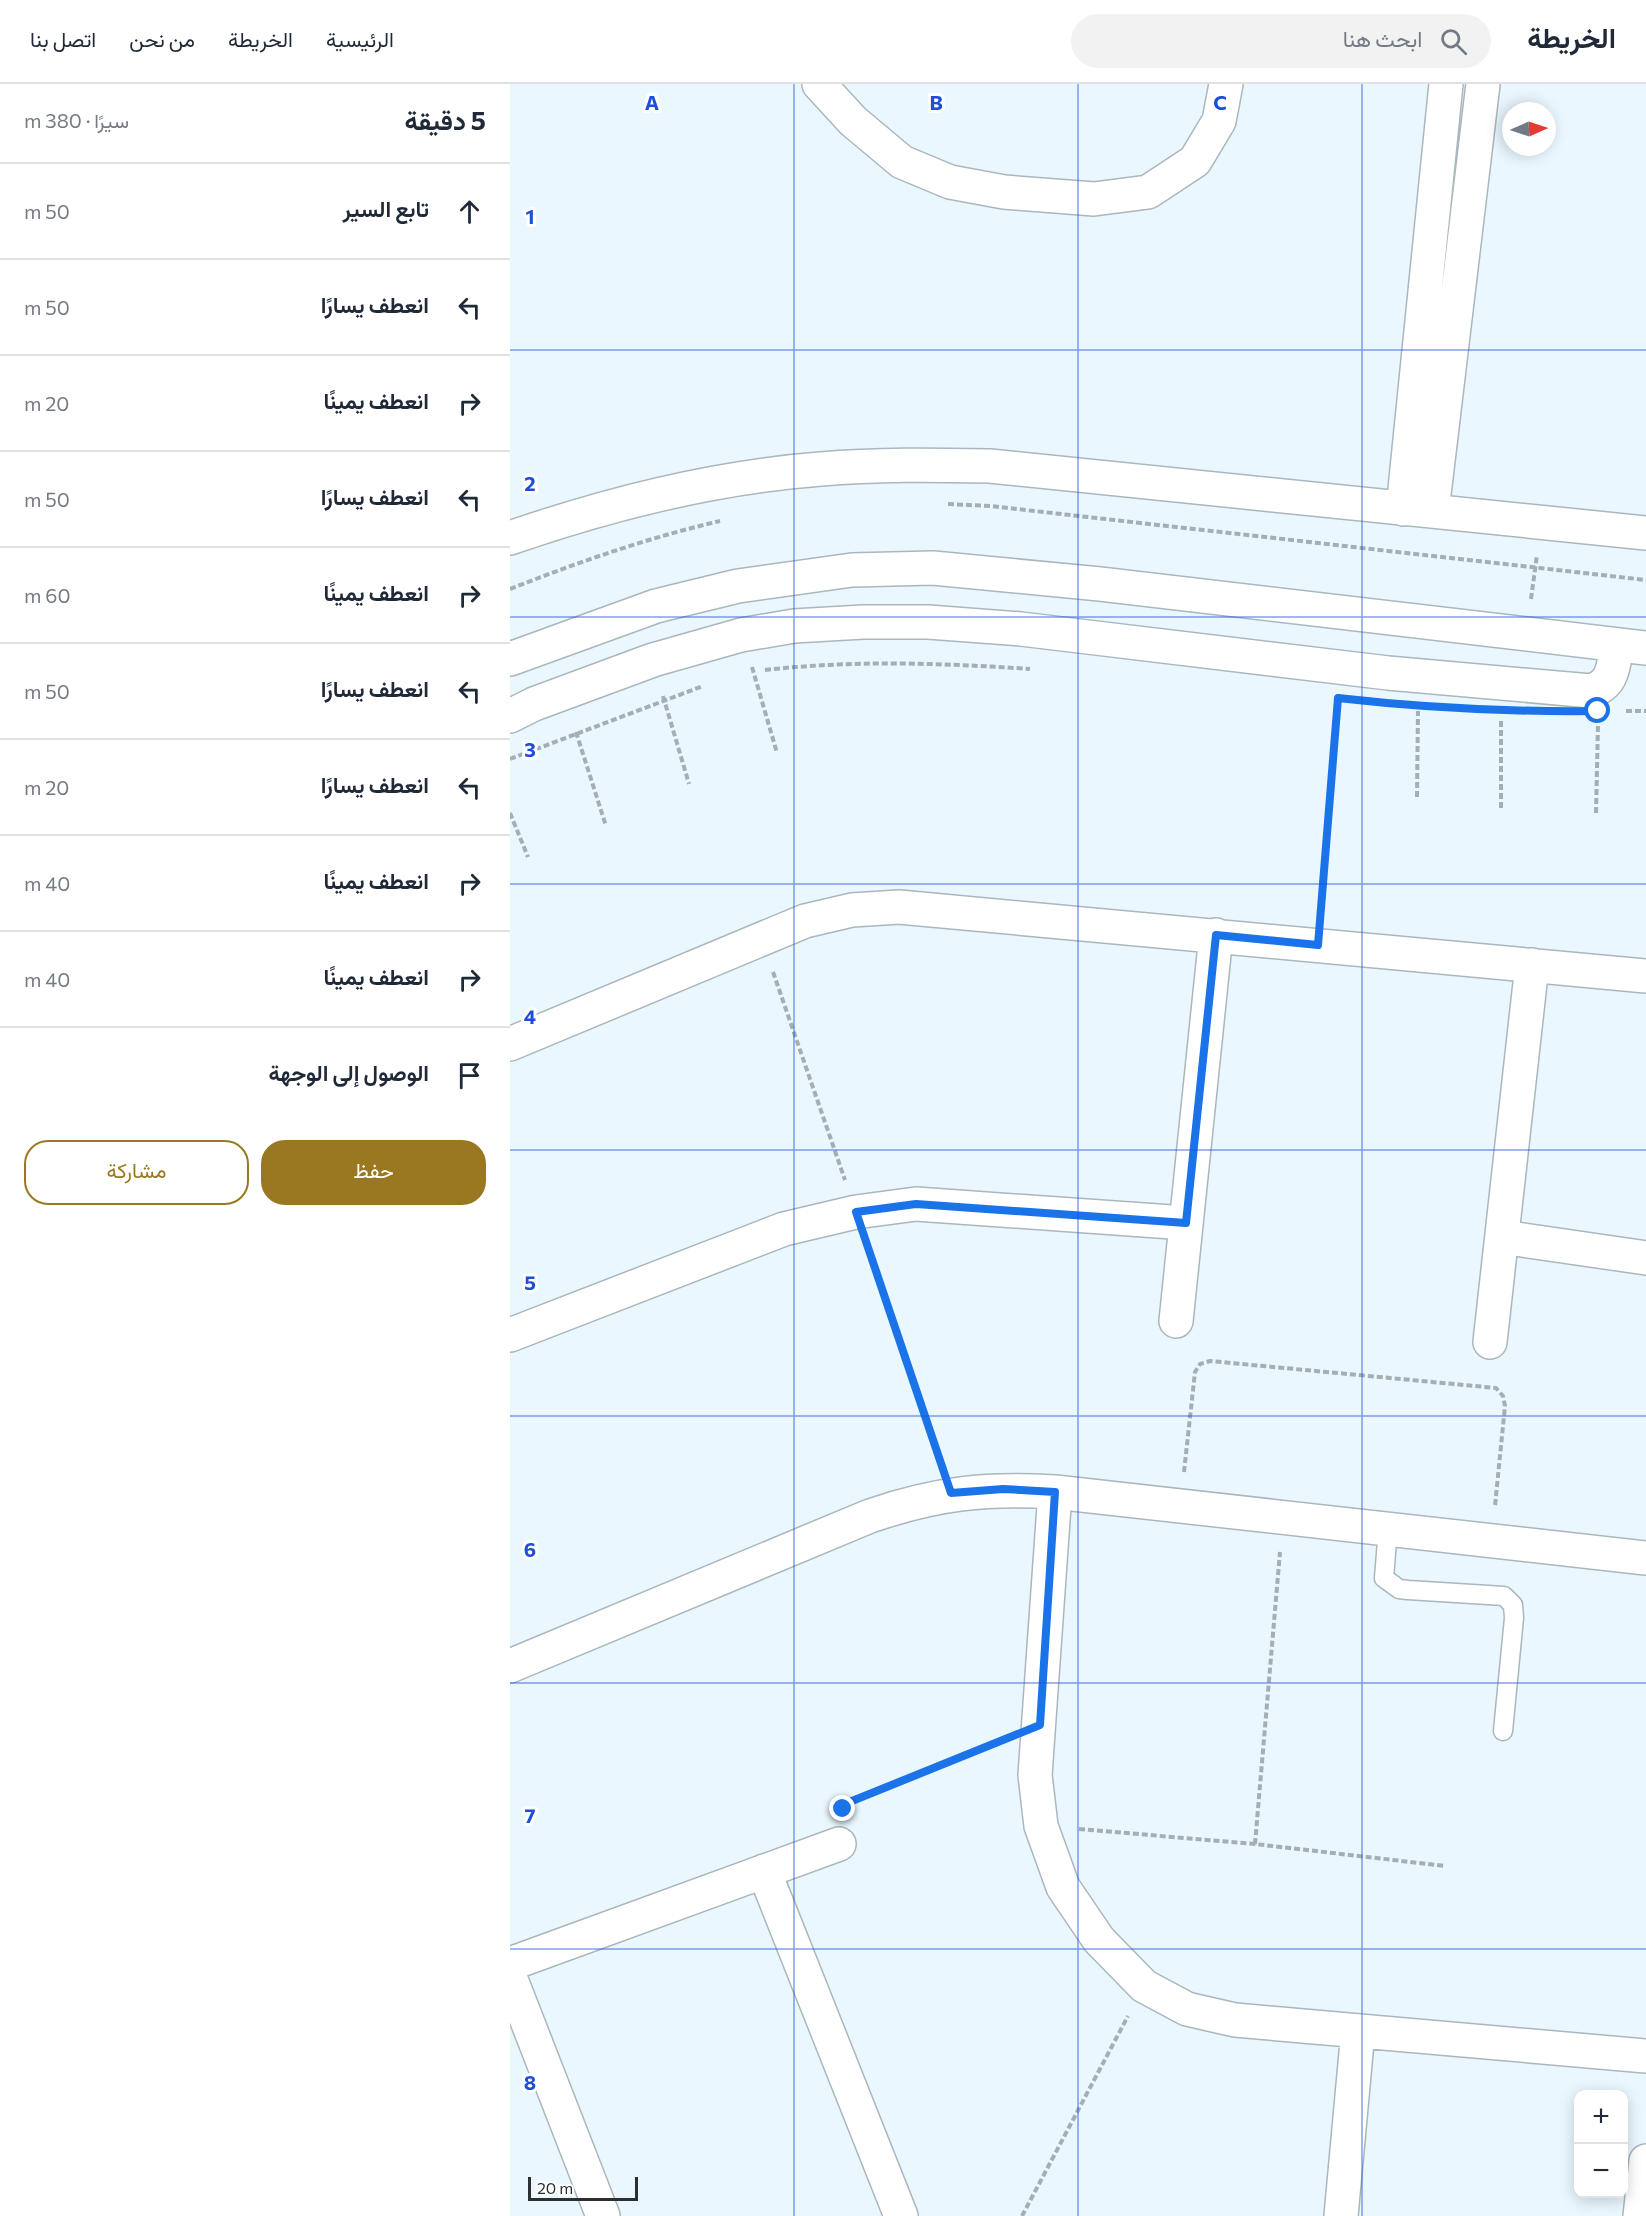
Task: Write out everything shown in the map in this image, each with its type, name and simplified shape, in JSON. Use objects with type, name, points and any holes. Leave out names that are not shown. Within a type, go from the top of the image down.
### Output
[{"type":"street","points":[[819,84],[854,121],[902,162],[950,182],[1004,192],[1094,199],[1148,192],[1195,161],[1220,121],[1226,84]]},
{"type":"street","points":[[1418,510],[1446,84]]},
{"type":"street","points":[[1418,510],[1483,84]]},
{"type":"street","points":[[510,538],[572,516],[654,495],[737,479],[821,469],[905,465],[990,466],[1646,533]]},
{"type":"street","points":[[510,659],[656,606],[738,586],[852,570],[933,568],[1100,584],[1631,646],[1609,682],[1591,691],[1388,673],[972,625],[863,622],[794,626],[741,635],[653,660],[510,716]]},
{"type":"street","points":[[510,1044],[761,937],[805,921],[852,910],[900,907],[1646,976]]},
{"type":"street","points":[[1176,1321],[1216,935]]},
{"type":"street","points":[[1490,1342],[1532,965]]},
{"type":"street","points":[[510,1335],[784,1229],[856,1212],[916,1204],[1186,1223]]},
{"type":"street","points":[[1502,1237],[1646,1258]]},
{"type":"street","points":[[510,1666],[870,1516],[911,1502],[951,1493],[1003,1489],[1055,1492],[1646,1558]]},
{"type":"street","points":[[1055,1492],[1035,1775],[1041,1826],[1063,1887],[1099,1940],[1144,1986],[1187,2009],[1235,2020],[1646,2056]]},
{"type":"street","points":[[510,1964],[839,1844]]},
{"type":"street","points":[[764,1871],[901,2216]]},
{"type":"street","points":[[510,1977],[603,2216]]},
{"type":"street","points":[[1341,2216],[1358,2031]]},
{"type":"street","points":[[1640,2216],[1646,2161]]},
{"type":"lane","points":[[1388,1529],[1384,1578],[1390,1584],[1408,1590],[1504,1596],[1513,1605],[1515,1618],[1503,1731]]},
{"type":"path","points":[[946,503],[1013,508],[1646,580]]},
{"type":"path","points":[[510,589],[598,554],[661,534],[726,519]]},
{"type":"path","points":[[1525,635],[1542,522]]},
{"type":"path","points":[[741,635],[777,753]]},
{"type":"path","points":[[653,660],[689,784]]},
{"type":"path","points":[[744,674],[753,671],[868,663],[926,662],[1031,669]]},
{"type":"path","points":[[510,759],[664,698],[706,684]]},
{"type":"path","points":[[564,693],[606,826]]},
{"type":"path","points":[[1318,945],[1338,698],[1350,699]]},
{"type":"path","points":[[1417,797],[1418,707]]},
{"type":"path","points":[[1622,711],[1646,711]]},
{"type":"path","points":[[1501,808],[1502,712]]},
{"type":"path","points":[[1596,813],[1598,723]]},
{"type":"path","points":[[510,813],[528,857]]},
{"type":"path","points":[[761,937],[951,1493]]},
{"type":"path","points":[[1180,1505],[1195,1372],[1200,1364],[1210,1362],[1496,1388],[1503,1396],[1505,1406],[1491,1540]]},
{"type":"path","points":[[1255,1845],[1284,1517]]},
{"type":"path","points":[[839,1844],[836,1832],[838,1820],[852,1801],[1040,1725]]},
{"type":"path","points":[[1041,1826],[1255,1845],[1445,1866]]},
{"type":"path","points":[[1022,2216],[1144,1986]]},
{"type":"route","points":[[843,1809],[852,1801],[1040,1725],[1055,1492],[1003,1489],[951,1493],[856,1212],[916,1204],[1186,1223],[1216,935],[1318,945],[1338,698],[1418,707],[1502,712],[1598,711]]}]
